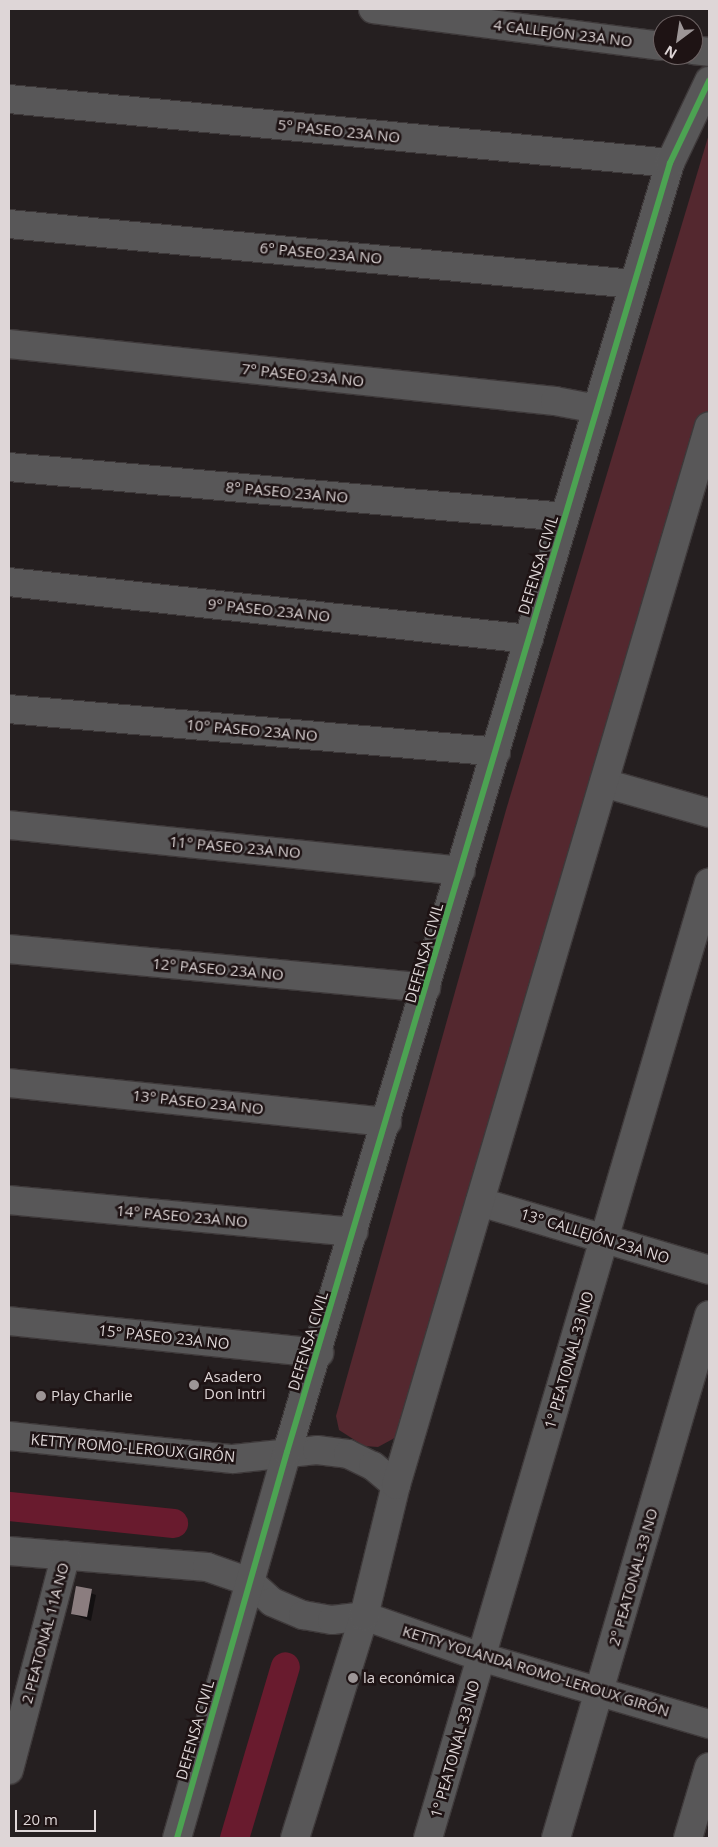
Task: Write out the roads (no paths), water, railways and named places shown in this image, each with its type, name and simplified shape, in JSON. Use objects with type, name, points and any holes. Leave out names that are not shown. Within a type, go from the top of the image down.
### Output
[{"type":"street","name":"4 CALLEJÓN 23A NO","points":[[373,9],[653,45]]},
{"type":"street","name":"DEFENSA CIVIL","points":[[177,1838],[287,1452],[319,1353],[670,163],[709,80]]},
{"type":"street","name":"5° PASEO 23A NO","points":[[9,99],[670,163]]},
{"type":"street","name":"6° PASEO 23A NO","points":[[9,224],[634,284]]},
{"type":"street","name":"7° PASEO 23A NO","points":[[9,344],[555,401],[597,409]]},
{"type":"street","points":[[295,1838],[364,1616],[396,1486],[709,426]]},
{"type":"street","name":"8° PASEO 23A NO","points":[[9,467],[565,517]]},
{"type":"street","name":"9° PASEO 23A NO","points":[[9,582],[529,639]]},
{"type":"street","name":"10° PASEO 23A NO","points":[[9,709],[496,752]]},
{"type":"street","points":[[604,783],[709,813]]},
{"type":"street","name":"11° PASEO 23A NO","points":[[9,825],[461,871]]},
{"type":"street","name":"1° PEATONAL 33 NO","points":[[428,1838],[709,882]]},
{"type":"street","name":"12° PASEO 23A NO","points":[[9,949],[426,988]]},
{"type":"street","name":"13° PASEO 23A NO","points":[[9,1083],[387,1122]]},
{"type":"street","name":"14° PASEO 23A NO","points":[[9,1200],[354,1232]]},
{"type":"street","name":"13° CALLEJÓN 23A NO","points":[[480,1202],[709,1270]]},
{"type":"street","name":"2° PEATONAL 33 NO","points":[[556,1838],[709,1315]]},
{"type":"street","name":"15° PASEO 23A NO","points":[[9,1321],[319,1353]]},
{"type":"street","name":"KETTY ROMO-LEROUX GIRÓN","points":[[9,1436],[233,1459],[317,1450],[348,1454],[373,1466],[396,1486]]},
{"type":"street","points":[[9,1551],[206,1567],[250,1582],[272,1602],[303,1615],[332,1620],[364,1616]]},
{"type":"street","name":"2 PEATONAL 11A NO","points":[[9,1770],[66,1555]]},
{"type":"street","name":"KETTY YOLANDA ROMO-LEROUX GIRÓN","points":[[364,1616],[481,1657],[709,1724]]},
{"type":"street","points":[[688,1838],[709,1767]]},
{"type":"waterway","points":[[9,1506],[173,1523]]},
{"type":"waterway","points":[[234,1838],[285,1666]]},
{"type":"place","name":"Asadero Don Intri","points":[[194,1385]]},
{"type":"place","name":"Play Charlie","points":[[41,1396]]},
{"type":"place","name":"la económica","points":[[353,1678]]}]
